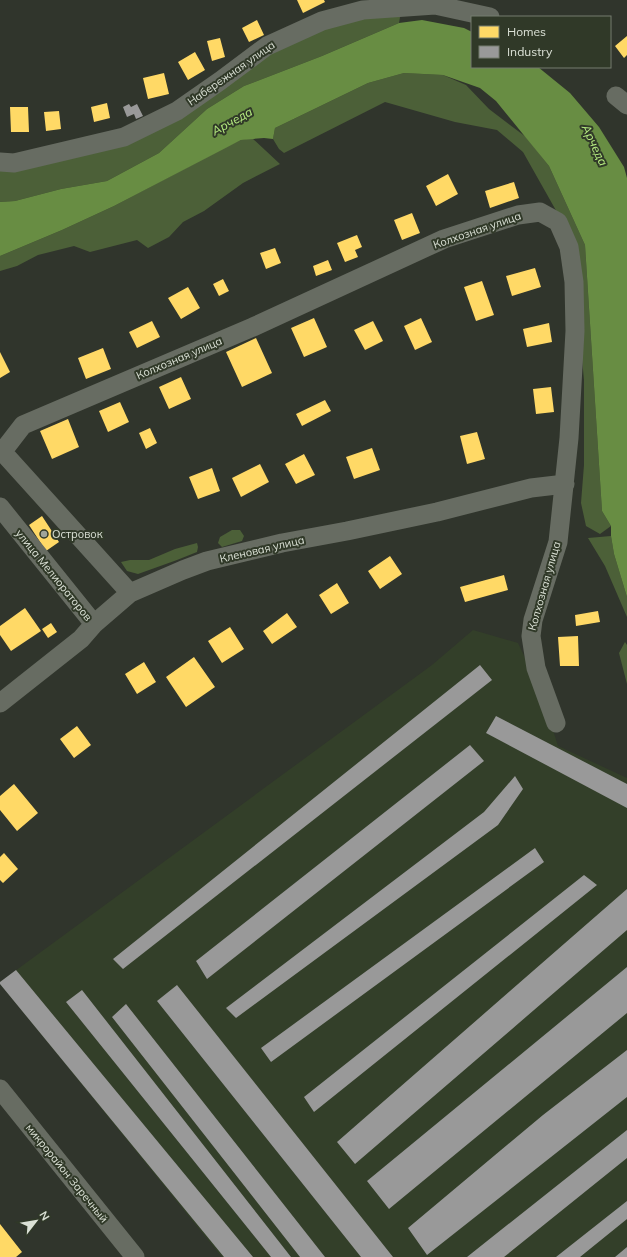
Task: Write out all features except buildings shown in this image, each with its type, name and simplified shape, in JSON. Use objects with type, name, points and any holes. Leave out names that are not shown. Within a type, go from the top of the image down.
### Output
[{"type":"street","name":"Набережная улица","points":[[0,162],[14,163],[124,137],[177,111],[267,46],[322,21],[363,10],[452,4],[487,16]]},
{"type":"street","name":"Колхозная улица","points":[[130,593],[1,450],[23,425],[253,327],[444,239],[518,215],[540,212],[558,222],[568,247],[574,282],[575,331],[569,438],[558,542],[533,620],[530,636],[536,668],[556,723]]},
{"type":"street","name":"Кленовая улица","points":[[0,703],[81,639],[94,624],[130,593],[208,561],[282,543],[430,513],[531,488],[564,484]]},
{"type":"street","name":"улица Мелиораторов","points":[[0,507],[94,624]]},
{"type":"street","name":"микрорайон Заречный","points":[[0,1089],[135,1257]]},
{"type":"shaded area","points":[[403,0],[399,23],[322,56],[244,86],[207,109],[159,153],[107,181],[61,189],[15,201],[0,202],[0,169],[46,162],[215,89],[344,9]]},
{"type":"shaded area","points":[[404,73],[443,75],[466,85],[489,109],[526,137],[549,166],[585,245],[602,511],[611,526],[600,534],[586,526],[581,503],[584,465],[584,380],[579,328],[558,214],[523,152],[497,130],[455,122],[385,102],[284,153],[279,149],[273,139],[275,128],[368,83]]},
{"type":"shaded area","points":[[252,138],[280,164],[243,183],[204,211],[183,222],[169,237],[148,248],[137,240],[90,252],[74,246],[38,255],[17,266],[0,271],[0,256],[114,206],[226,147],[241,140]]},
{"type":"shaded area","points":[[232,530],[240,530],[244,536],[242,541],[222,547],[218,543],[220,537]]},
{"type":"shaded area","points":[[611,536],[614,554],[627,597],[627,617],[605,566],[588,538]]},
{"type":"shaded area","points":[[197,543],[197,552],[138,574],[127,571],[121,562],[130,560],[149,560],[175,549]]},
{"type":"shaded area","points":[[473,630],[518,643],[541,692],[558,746],[627,778],[627,1257],[222,1257],[0,984],[0,982],[432,665]]},
{"type":"shaded area","points":[[625,642],[627,645],[627,684],[619,653]]},
{"type":"water","name":"Арчеда","points":[[422,20],[464,28],[471,32],[471,68],[539,68],[570,93],[599,127],[624,167],[627,178],[627,597],[614,554],[611,526],[602,511],[585,245],[549,166],[496,101],[480,88],[443,75],[404,73],[368,83],[275,128],[273,139],[264,138],[241,140],[114,206],[0,256],[0,202],[15,201],[61,189],[107,181],[159,153],[207,109],[244,86],[322,56],[399,23]]},
{"type":"place","name":"Островок","points":[[44,534]]}]
